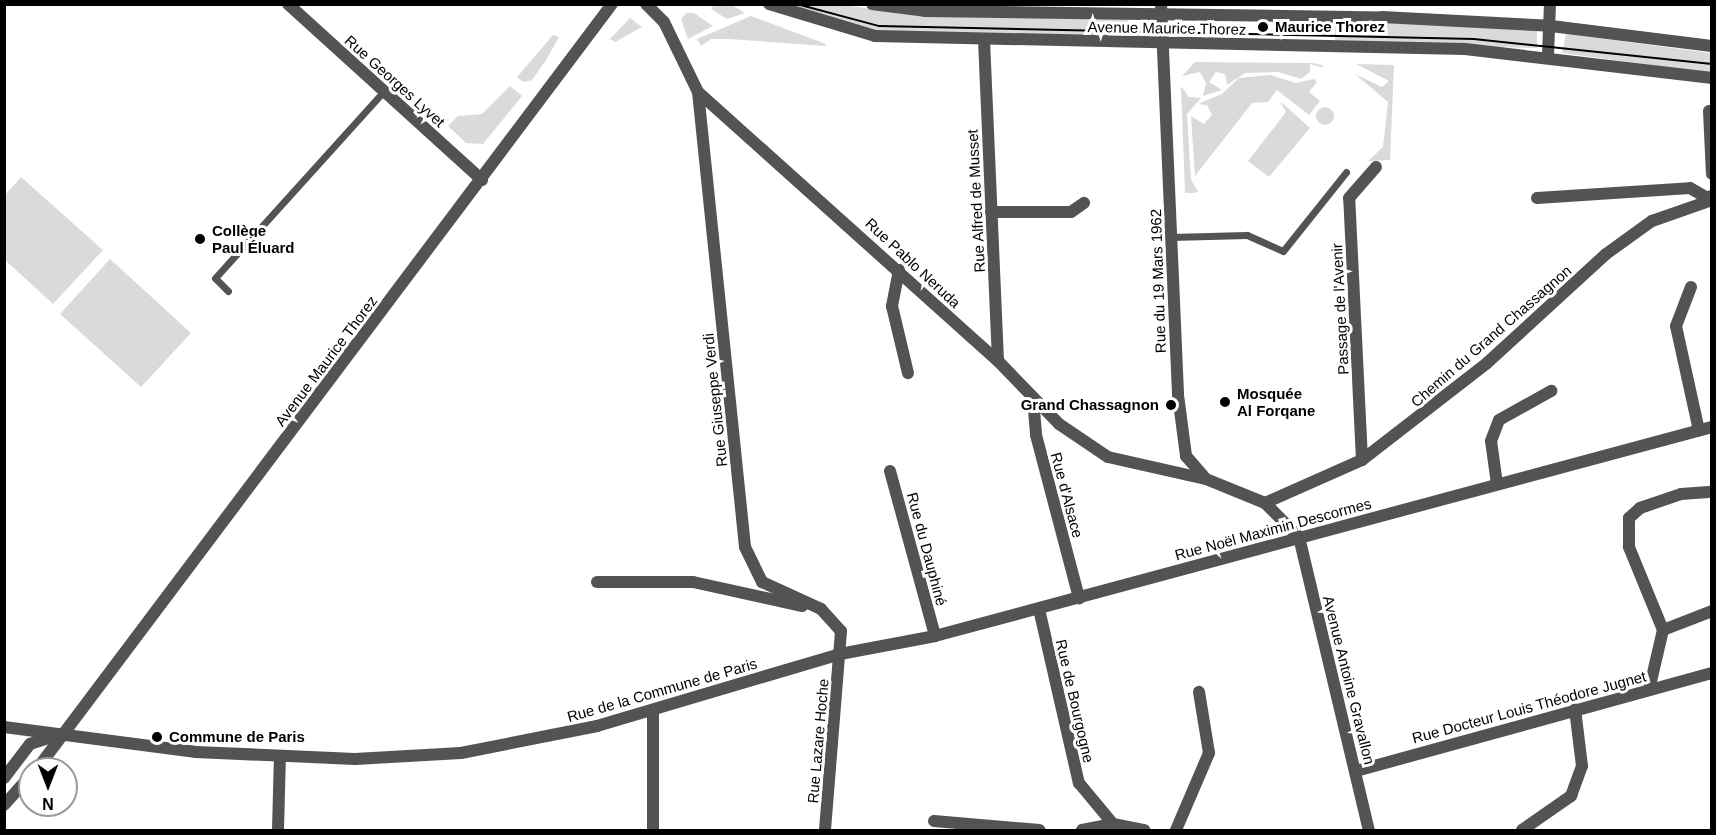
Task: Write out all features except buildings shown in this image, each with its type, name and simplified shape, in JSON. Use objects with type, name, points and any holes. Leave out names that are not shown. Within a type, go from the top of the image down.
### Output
[{"type":"street","name":"Rue Georges Lyvet","points":[[288,4],[482,180]]},
{"type":"street","name":"Avenue Maurice Thorez","points":[[45,757],[482,180],[612,4]]},
{"type":"street","name":"Rue Pablo Neruda","points":[[646,4],[664,22],[698,92],[899,270],[998,361],[1033,399],[1107,457],[1206,479]]},
{"type":"street","name":"Avenue Maurice Thorez","points":[[769,4],[875,36],[1163,44],[1389,45],[1548,55],[1712,78]]},
{"type":"street","name":"Avenue Maurice Thorez","points":[[872,4],[925,11],[1161,7],[1551,26],[1712,46]]},
{"type":"street","points":[[1548,55],[1551,26],[1550,4]]},
{"type":"street","name":"Rue du 19 Mars 1962","points":[[1161,7],[1181,434],[1186,456],[1206,479],[1265,503]]},
{"type":"street","name":"Rue Alfred de Musset","points":[[984,40],[998,361]]},
{"type":"street","name":"Rue Giuseppe Verdi","points":[[698,92],[745,547],[762,582],[821,609],[841,631],[840,654]]},
{"type":"street","points":[[1709,111],[1712,174]]},
{"type":"street","name":"Passage de l'Avenir","points":[[1362,460],[1349,198],[1376,167]]},
{"type":"street","points":[[1537,198],[1690,188],[1711,200],[1712,195]]},
{"type":"street","name":"Chemin du Grand Chassagnon","points":[[1265,503],[1362,460],[1487,363],[1606,254],[1652,221],[1711,200]]},
{"type":"street","points":[[991,212],[1071,212],[1084,203]]},
{"type":"street","points":[[899,270],[892,306],[909,373]]},
{"type":"street","points":[[1691,287],[1676,326],[1705,429]]},
{"type":"street","points":[[1497,484],[1491,441],[1499,420],[1551,391]]},
{"type":"street","name":"Rue d'Alsace","points":[[1033,399],[1036,435],[1079,598]]},
{"type":"street","name":"Rue Noël Maximin Descormes","points":[[840,654],[935,636],[1039,609],[1705,429]]},
{"type":"street","name":"Rue du Dauphiné","points":[[890,471],[935,636]]},
{"type":"street","points":[[1649,690],[1663,630],[1629,547],[1629,518],[1640,508],[1681,494],[1712,492]]},
{"type":"street","points":[[1265,503],[1299,537]]},
{"type":"street","name":"Avenue Antoine Gravallon","points":[[1299,537],[1369,831]]},
{"type":"street","points":[[597,582],[693,582],[821,609]]},
{"type":"street","name":"Rue de Bourgogne","points":[[1039,609],[1079,783],[1113,824]]},
{"type":"street","points":[[1663,630],[1712,611]]},
{"type":"street","name":"Rue de la Commune de Paris","points":[[4,727],[196,752],[355,759],[461,753],[653,710],[840,654]]},
{"type":"street","name":"Rue Lazare Hoche","points":[[825,831],[840,654]]},
{"type":"street","name":"Rue Docteur Louis Théodore Jugnet","points":[[1356,771],[1575,709],[1711,674]]},
{"type":"street","points":[[1176,831],[1209,753],[1199,692]]},
{"type":"street","points":[[1522,831],[1571,796],[1582,766],[1575,709]]},
{"type":"street","points":[[653,710],[653,831]]},
{"type":"street","points":[[4,778],[30,744],[61,734]]},
{"type":"street","points":[[278,831],[280,756]]},
{"type":"street","points":[[4,805],[18,789]]},
{"type":"street","points":[[934,821],[1040,831]]},
{"type":"street","points":[[1082,831],[1113,824],[1144,831]]},
{"type":"lane","points":[[228,291],[215,278],[384,91]]},
{"type":"lane","points":[[1172,237],[1247,235],[1283,250],[1346,172]]},
{"type":"shaded area","points":[[714,5],[732,5],[745,13],[727,19],[711,9]]},
{"type":"shaded area","points":[[780,5],[844,5],[921,16],[1128,17],[1127,39],[865,30]]},
{"type":"shaded area","points":[[686,13],[694,13],[713,26],[688,39],[681,19]]},
{"type":"shaded area","points":[[751,16],[826,44],[825,46],[711,39],[701,46],[697,39]]},
{"type":"shaded area","points":[[630,18],[642,27],[615,42],[610,39]]},
{"type":"shaded area","points":[[1335,18],[1537,31],[1537,48],[1335,43]]},
{"type":"shaded area","points":[[1566,34],[1711,53],[1711,73],[1562,53]]},
{"type":"shaded area","points":[[553,35],[559,37],[546,60],[532,80],[523,82],[517,77]]},
{"type":"shaded area","points":[[1195,62],[1312,63],[1322,65],[1324,68],[1310,64],[1310,72],[1301,79],[1278,72],[1245,73],[1227,85],[1225,74],[1216,72],[1209,82],[1222,90],[1203,96],[1206,83],[1200,72],[1182,76]]},
{"type":"shaded area","points":[[1356,64],[1394,65],[1390,160],[1368,161],[1383,147],[1388,102],[1355,74],[1382,87],[1389,81]]},
{"type":"shaded area","points":[[1270,75],[1296,83],[1314,79],[1317,82],[1309,92],[1320,101],[1309,115],[1277,90],[1268,102],[1252,103],[1195,176],[1191,116],[1204,124],[1212,115],[1207,105],[1198,104],[1222,94],[1239,78]]},
{"type":"shaded area","points":[[510,86],[522,96],[483,144],[466,143],[448,126],[458,116],[482,114]]},
{"type":"shaded area","points":[[1181,86],[1189,97],[1201,98],[1187,114],[1191,180],[1198,191],[1194,193],[1185,193]]},
{"type":"shaded area","points":[[1280,101],[1310,128],[1269,177],[1248,161],[1286,112]]},
{"type":"shaded area","points":[[1325,107],[1331,110],[1334,116],[1331,122],[1325,125],[1319,122],[1316,116],[1319,110]]},
{"type":"shaded area","points":[[21,177],[103,250],[53,304],[5,260],[5,195]]},
{"type":"shaded area","points":[[110,259],[191,333],[141,387],[60,314]]},
{"type":"tram line","points":[[797,4],[879,26],[1474,39],[1712,64]]},
{"type":"place","name":"Maurice Thorez","points":[[1263,27]]},
{"type":"place","name":"Collège Paul Éluard","points":[[200,239]]},
{"type":"place","name":"Mosquée Al Forqane","points":[[1225,402]]},
{"type":"place","name":"Grand Chassagnon","points":[[1171,405]]},
{"type":"place","name":"Commune de Paris","points":[[157,737]]}]
